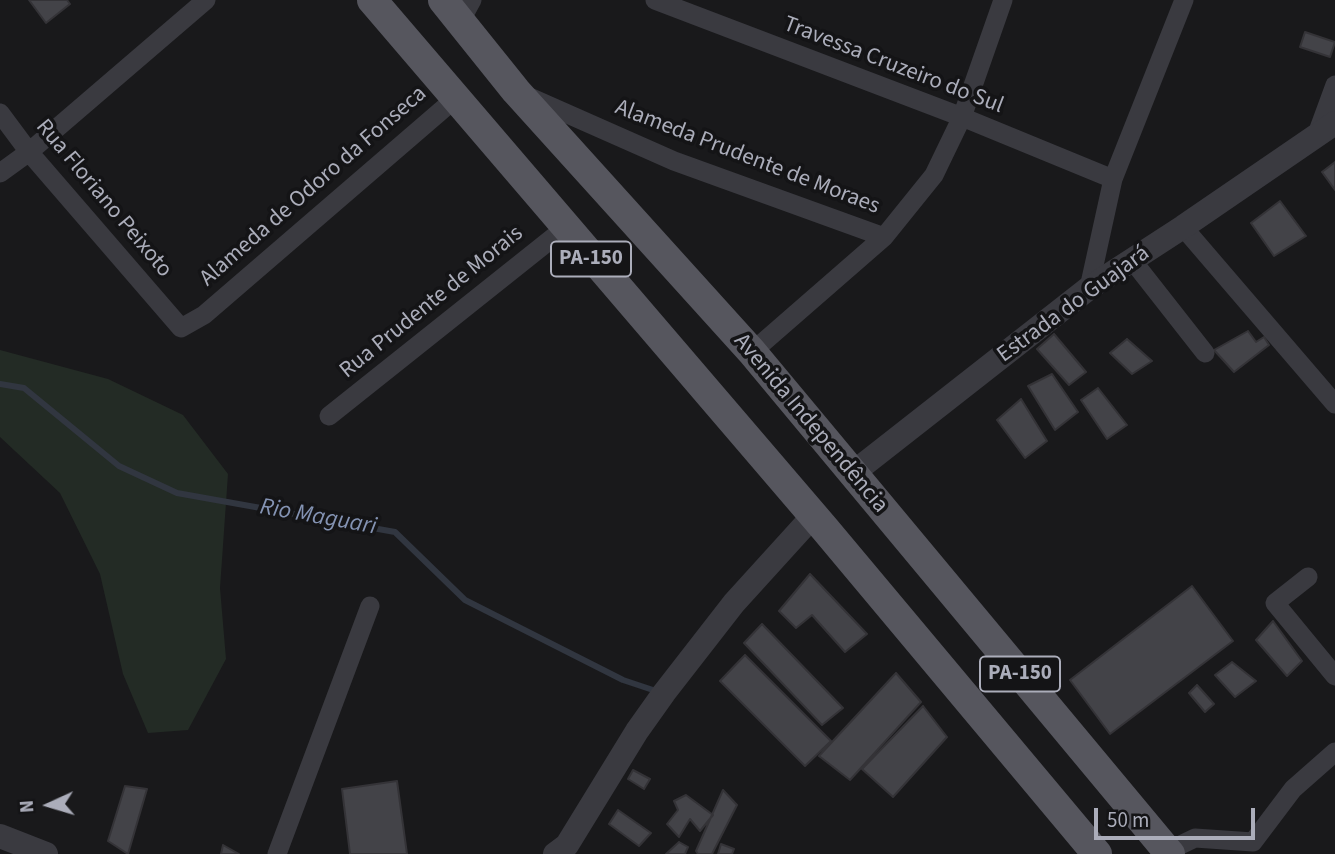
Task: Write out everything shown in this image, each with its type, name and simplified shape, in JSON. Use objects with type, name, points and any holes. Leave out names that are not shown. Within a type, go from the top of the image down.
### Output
[{"type":"main road","name":"PA-150","points":[[372,0],[813,516],[1097,854]]},
{"type":"main road","name":"Avenida Independência","points":[[458,7],[516,91],[752,352],[1169,853]]},
{"type":"street","points":[[0,173],[29,152],[206,0]]},
{"type":"street","name":"Travessa Cruzeiro do Sul","points":[[655,0],[962,117],[1113,180]]},
{"type":"street","points":[[752,352],[884,237],[934,175],[962,117],[1003,0]]},
{"type":"street","points":[[1089,288],[1113,180],[1184,0]]},
{"type":"street","points":[[1326,128],[1335,86]]},
{"type":"street","name":"Alameda Prudente de Moraes","points":[[516,91],[674,162],[884,237]]},
{"type":"street","name":"Alameda de Odoro da Fonseca","points":[[204,315],[457,97]]},
{"type":"street","name":"Rua Floriano Peixoto","points":[[0,113],[29,152],[181,328],[204,315]]},
{"type":"street","name":"Estrada do Guajará","points":[[853,472],[1089,288],[1326,128]]},
{"type":"street","points":[[1183,227],[1335,404]]},
{"type":"street","name":"Rua Prudente de Morais","points":[[329,416],[565,228]]},
{"type":"street","points":[[1132,260],[1205,353]]},
{"type":"street","points":[[565,852],[637,730],[664,693],[734,603],[813,516]]},
{"type":"street","points":[[1308,577],[1275,603],[1335,676]]},
{"type":"street","points":[[277,854],[370,606]]},
{"type":"street","points":[[1169,853],[1195,838],[1253,842],[1293,789],[1335,752]]},
{"type":"street","points":[[0,836],[46,854]]},
{"type":"shaded area","points":[[0,350],[108,379],[183,415],[228,474],[220,588],[226,659],[188,730],[148,733],[123,674],[100,574],[60,493],[0,437]]},
{"type":"building","points":[[29,0],[67,0],[70,4],[46,23]]},
{"type":"building","points":[[1305,32],[1335,42],[1330,57],[1300,47]]},
{"type":"building","points":[[1335,162],[1335,190],[1322,172]]},
{"type":"building","points":[[1280,201],[1306,236],[1274,256],[1251,223]]},
{"type":"building","points":[[1248,331],[1256,342],[1264,337],[1269,345],[1234,372],[1214,350]]},
{"type":"building","points":[[1054,334],[1086,372],[1069,385],[1037,349]]},
{"type":"building","points":[[1127,339],[1152,361],[1132,374],[1110,353]]},
{"type":"building","points":[[1052,374],[1078,412],[1055,430],[1028,386]]},
{"type":"building","points":[[1098,388],[1127,425],[1107,439],[1081,400]]},
{"type":"building","points":[[1021,399],[1047,441],[1025,458],[997,420]]},
{"type":"building","points":[[810,574],[867,634],[845,652],[812,615],[796,628],[779,611]]},
{"type":"building","points":[[1192,586],[1233,641],[1110,734],[1070,680]]},
{"type":"building","points":[[1273,621],[1302,661],[1287,676],[1256,640]]},
{"type":"building","points":[[762,624],[843,708],[822,725],[744,643]]},
{"type":"building","points":[[745,655],[831,741],[805,766],[720,681]]},
{"type":"building","points":[[1232,662],[1256,681],[1235,697],[1215,675]]},
{"type":"building","points":[[896,673],[921,702],[850,780],[819,756]]},
{"type":"building","points":[[1197,685],[1214,704],[1205,712],[1189,693]]},
{"type":"building","points":[[923,706],[947,737],[893,797],[862,769]]},
{"type":"building","points":[[633,770],[650,779],[644,789],[628,779]]},
{"type":"building","points":[[397,781],[407,854],[350,854],[342,789]]},
{"type":"building","points":[[125,786],[147,789],[128,854],[108,841]]},
{"type":"building","points":[[723,790],[737,805],[712,854],[698,854],[696,851]]},
{"type":"building","points":[[686,795],[713,815],[700,831],[690,819],[679,837],[667,824],[678,810],[674,801]]},
{"type":"building","points":[[618,810],[651,833],[639,846],[609,824]]},
{"type":"building","points":[[679,842],[688,847],[685,854],[666,854]]},
{"type":"building","points":[[721,844],[734,849],[732,854],[718,854]]},
{"type":"building","points":[[223,845],[239,854],[221,854]]},
{"type":"waterway","name":"Rio Maguari","points":[[0,384],[24,388],[119,466],[177,493],[395,532],[465,600],[623,680],[659,692]]}]
